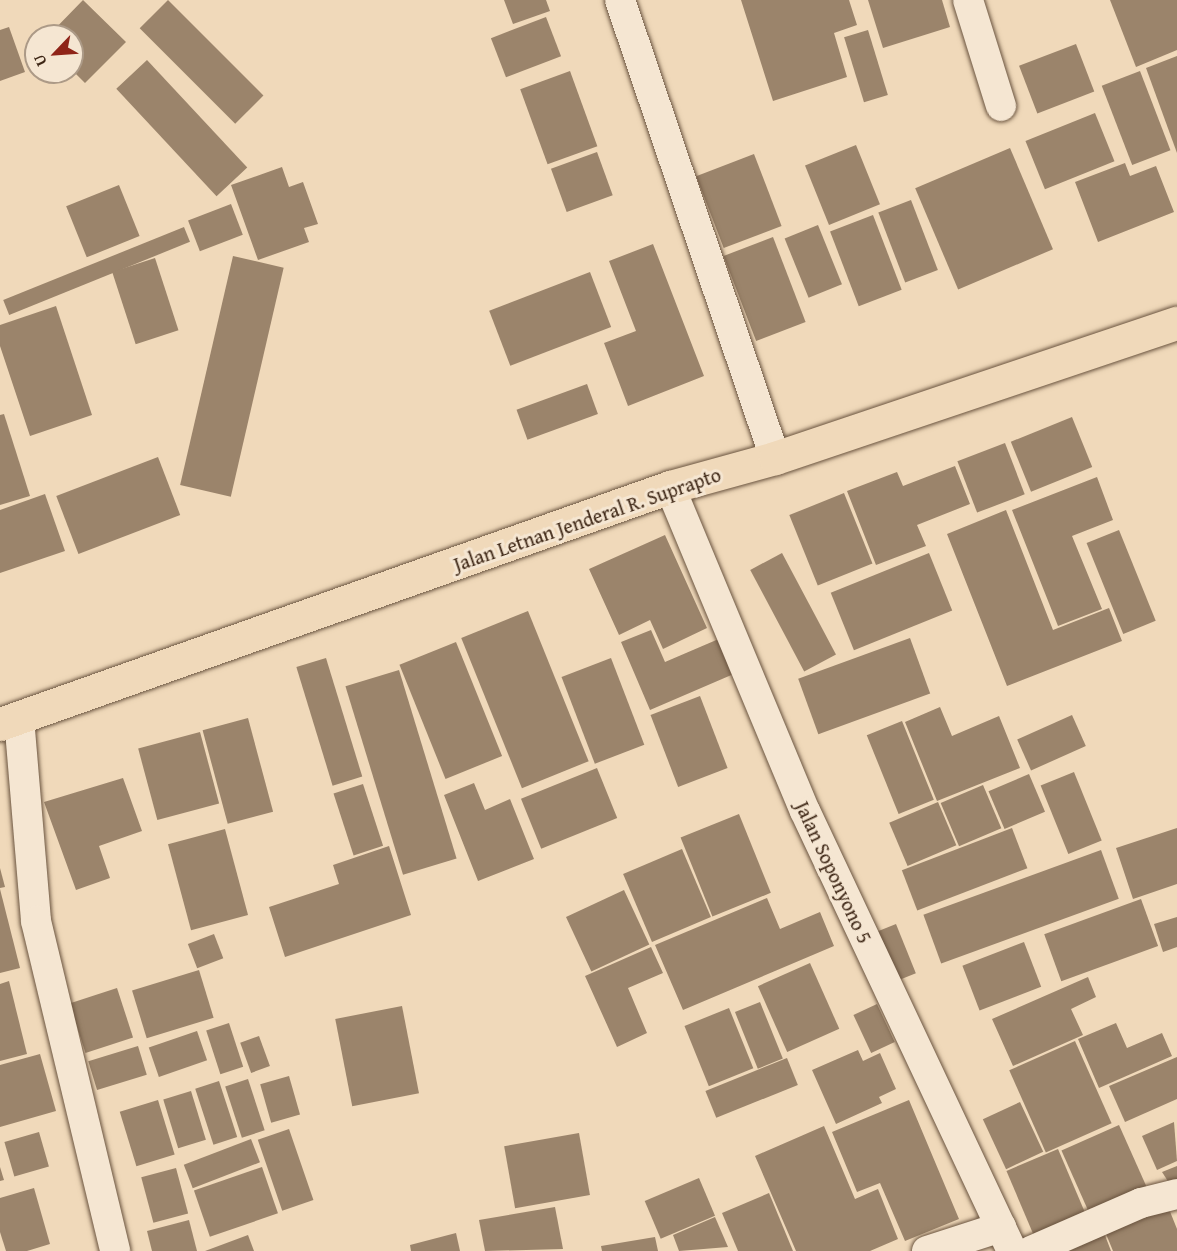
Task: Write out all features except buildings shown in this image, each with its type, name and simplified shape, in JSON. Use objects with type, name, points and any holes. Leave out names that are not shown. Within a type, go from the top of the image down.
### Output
[{"type":"main road","name":"Jalan Letnan Jenderal R. Suprapto","points":[[9,721],[670,487],[775,458],[1177,323]]},
{"type":"street","points":[[620,0],[775,458]]},
{"type":"street","points":[[968,0],[1001,106]]},
{"type":"street","name":"Jalan Soponyono 5","points":[[670,487],[805,811],[1006,1239]]},
{"type":"street","points":[[9,721],[40,946],[115,1251]]},
{"type":"street","points":[[1031,1251],[1141,1203],[1177,1194]]},
{"type":"street","points":[[927,1251],[1006,1239]]}]
